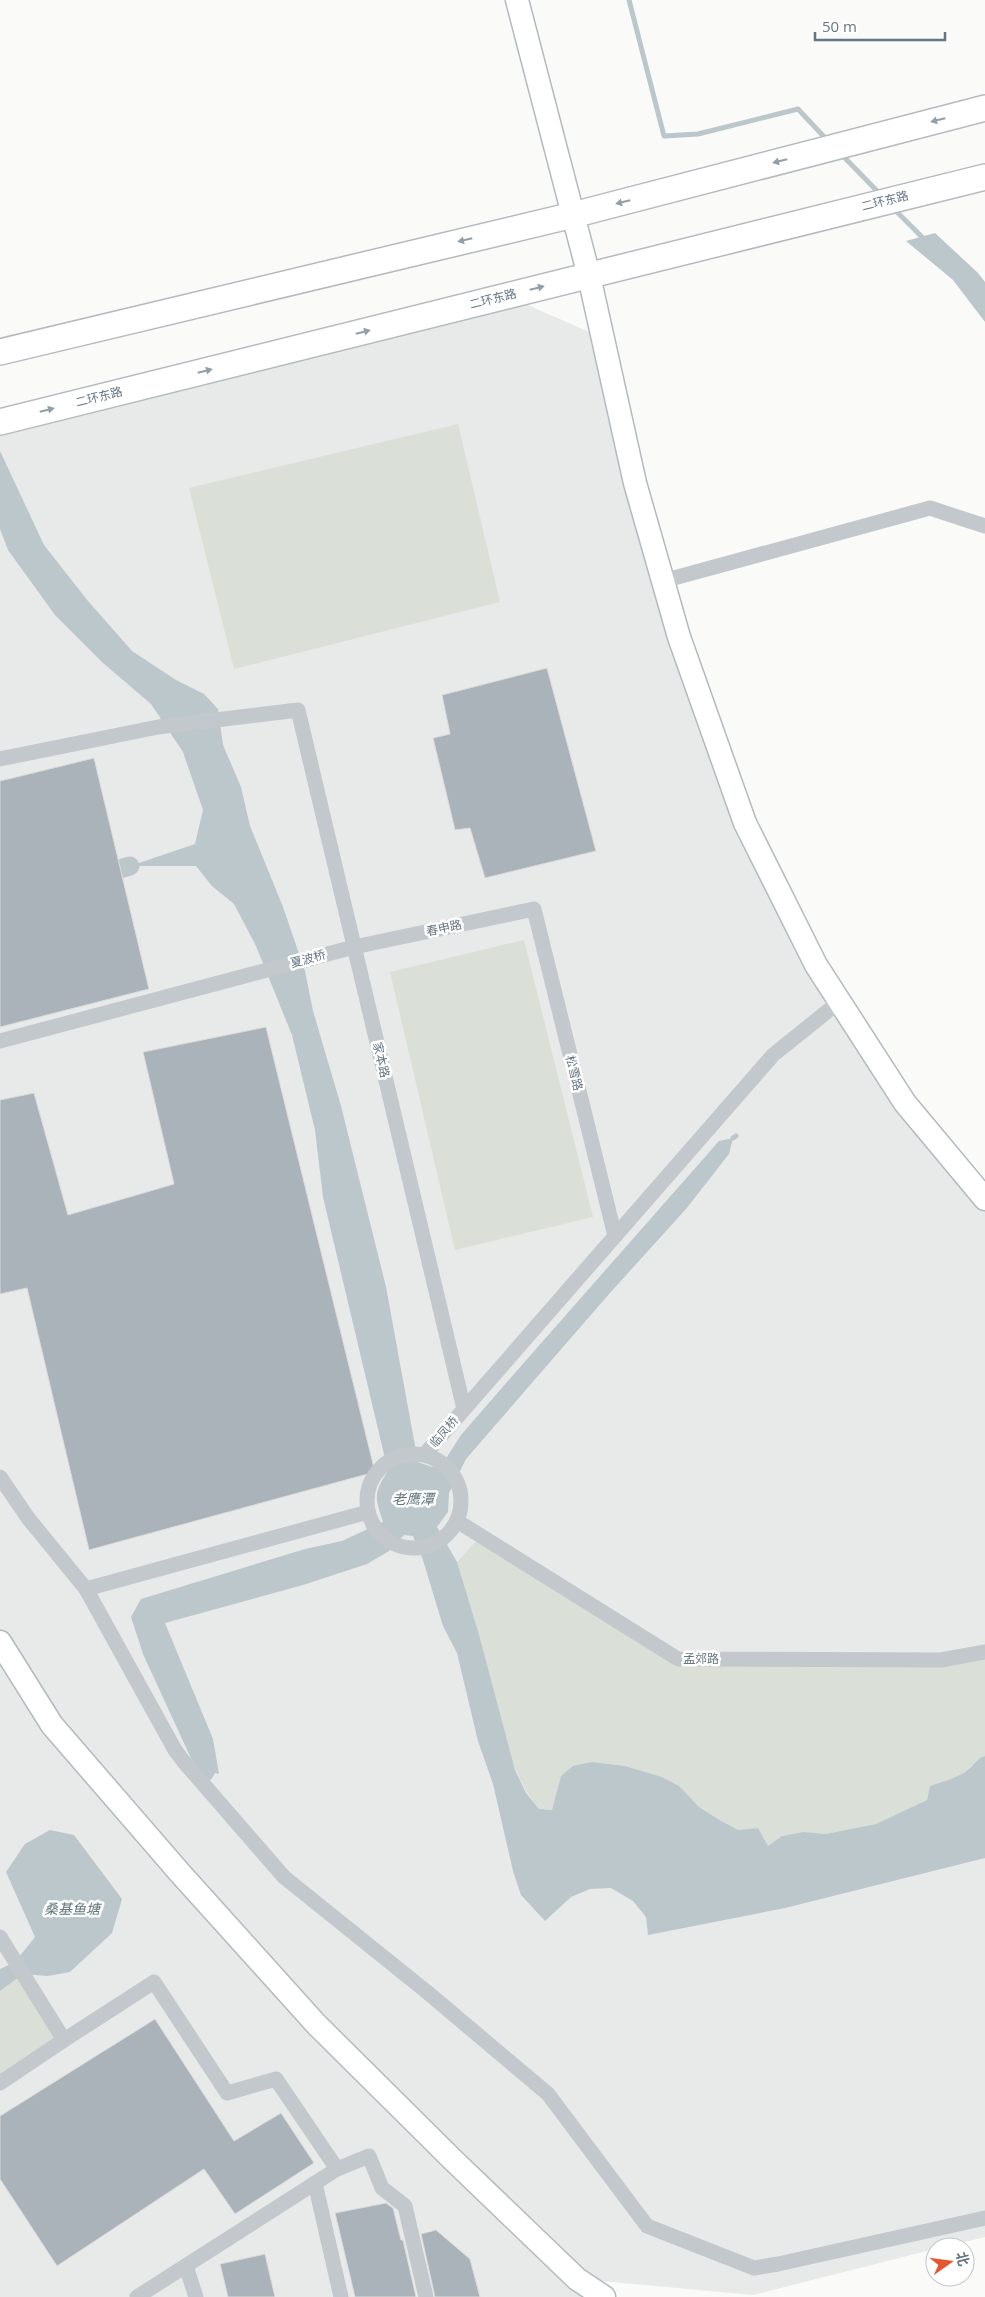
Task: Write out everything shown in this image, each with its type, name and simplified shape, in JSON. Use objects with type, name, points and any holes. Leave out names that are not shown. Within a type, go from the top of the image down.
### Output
[{"type":"main road","points":[[517,0],[589,276],[635,483],[679,637],[744,823],[816,965],[839,1002],[905,1103],[985,1199]]},
{"type":"main road","points":[[0,352],[573,215],[985,108]]},
{"type":"main road","name":"二环东路","points":[[0,422],[985,177]]},
{"type":"main road","points":[[0,1642],[52,1725],[180,1873],[316,2024],[451,2158],[570,2272],[604,2297]]},
{"type":"street","points":[[663,581],[930,508],[985,526]]},
{"type":"street","name":"家本路","points":[[0,759],[158,727],[298,710],[464,1409]]},
{"type":"street","name":"春申路","points":[[354,947],[534,909]]},
{"type":"street","name":"松雪路","points":[[534,909],[615,1236]]},
{"type":"street","name":"夏波桥","points":[[0,1041],[354,947]]},
{"type":"street","name":"临凤桥","points":[[427,1456],[464,1409],[772,1055],[839,1002]]},
{"type":"street","points":[[409,1453],[427,1456],[458,1481],[461,1500],[457,1521],[445,1536],[428,1546],[404,1547],[370,1518],[367,1496],[371,1480],[382,1466],[393,1458],[409,1453]]},
{"type":"street","points":[[0,1477],[28,1518],[86,1589],[175,1750],[284,1877],[427,1992],[548,2094],[647,2226],[754,2268],[985,2218]]},
{"type":"street","points":[[86,1589],[370,1518]]},
{"type":"street","name":"孟郊路","points":[[457,1521],[678,1660],[941,1660],[985,1652]]},
{"type":"street","points":[[0,1938],[64,2040]]},
{"type":"street","points":[[0,2083],[154,1982],[227,2093],[276,2079],[337,2169]]},
{"type":"street","points":[[137,2297],[337,2169],[369,2156],[382,2188],[405,2206],[426,2297]]},
{"type":"street","points":[[315,2184],[341,2297]]},
{"type":"street","points":[[186,2266],[196,2297]]},
{"type":"shaded area","points":[[507,296],[601,337],[679,637],[816,965],[985,1198],[985,2237],[975,2240],[975,2237],[925,2237],[925,2252],[753,2295],[579,2279],[604,2297],[0,2297],[0,422]]},
{"type":"shaded area","points":[[458,424],[500,602],[234,669],[189,488]]},
{"type":"shaded area","points":[[524,940],[593,1217],[455,1250],[390,972]]},
{"type":"shaded area","points":[[480,1537],[678,1659],[985,1652],[985,1756],[978,1759],[961,1774],[930,1786],[927,1800],[876,1824],[826,1834],[803,1832],[782,1836],[768,1846],[758,1828],[738,1830],[699,1807],[679,1786],[662,1777],[625,1766],[592,1762],[561,1776],[552,1810],[539,1809],[517,1774],[503,1734],[477,1629],[457,1562]]},
{"type":"shaded area","points":[[23,1974],[64,2040],[0,2083],[0,1991]]},
{"type":"water","points":[[935,233],[978,273],[985,282],[985,322],[953,280],[906,241]]},
{"type":"water","name":"老鹰潭","points":[[0,451],[44,545],[88,601],[132,651],[176,680],[204,694],[218,709],[223,745],[241,787],[250,826],[283,907],[305,971],[313,1011],[341,1106],[386,1287],[418,1462],[432,1467],[447,1457],[461,1435],[719,1141],[733,1138],[729,1154],[686,1209],[609,1294],[466,1459],[449,1493],[448,1512],[437,1527],[457,1562],[478,1631],[515,1770],[526,1793],[539,1809],[552,1810],[561,1776],[573,1766],[592,1762],[625,1766],[662,1777],[679,1786],[699,1807],[738,1830],[758,1828],[768,1846],[782,1836],[803,1832],[826,1834],[876,1824],[927,1800],[930,1786],[961,1774],[978,1759],[985,1756],[985,1858],[785,1908],[648,1935],[646,1917],[633,1901],[611,1888],[590,1889],[571,1897],[545,1921],[521,1895],[513,1871],[493,1784],[478,1741],[457,1653],[443,1626],[423,1560],[413,1536],[404,1535],[389,1551],[367,1564],[303,1585],[165,1623],[213,1739],[219,1774],[195,1767],[143,1654],[131,1617],[141,1599],[305,1549],[342,1541],[383,1522],[377,1496],[380,1485],[388,1471],[323,1197],[315,1130],[292,1035],[256,946],[234,904],[212,886],[196,866],[130,866],[195,844],[203,810],[183,752],[151,704],[103,663],[55,615],[8,550],[0,529]]},
{"type":"water","name":"桑基鱼塘","points":[[50,1830],[74,1835],[122,1899],[112,1933],[70,1972],[48,1976],[23,1974],[0,1991],[0,1969],[15,1962],[35,1937],[6,1872],[25,1844]]},
{"type":"building","points":[[547,668],[596,851],[485,878],[470,828],[455,830],[433,738],[450,734],[442,695]]},
{"type":"building","points":[[94,758],[149,989],[0,1027],[0,781]]},
{"type":"building","points":[[266,1027],[375,1472],[89,1550],[27,1288],[0,1294],[0,1100],[34,1093],[68,1215],[174,1184],[143,1052]]},
{"type":"building","points":[[155,2019],[234,2141],[281,2113],[314,2163],[235,2214],[204,2169],[57,2266],[0,2179],[0,2116]]},
{"type":"building","points":[[386,2203],[393,2208],[401,2240],[403,2240],[416,2297],[355,2297],[335,2213]]},
{"type":"building","points":[[436,2230],[470,2259],[480,2297],[435,2297],[421,2234]]},
{"type":"building","points":[[265,2254],[275,2297],[228,2297],[220,2264]]},
{"type":"waterway","points":[[629,0],[664,136],[698,134],[798,109],[828,141]]},
{"type":"waterway","points":[[841,154],[881,195]]},
{"type":"waterway","points":[[893,208],[926,241]]},
{"type":"waterway","points":[[123,868],[130,866]]}]
